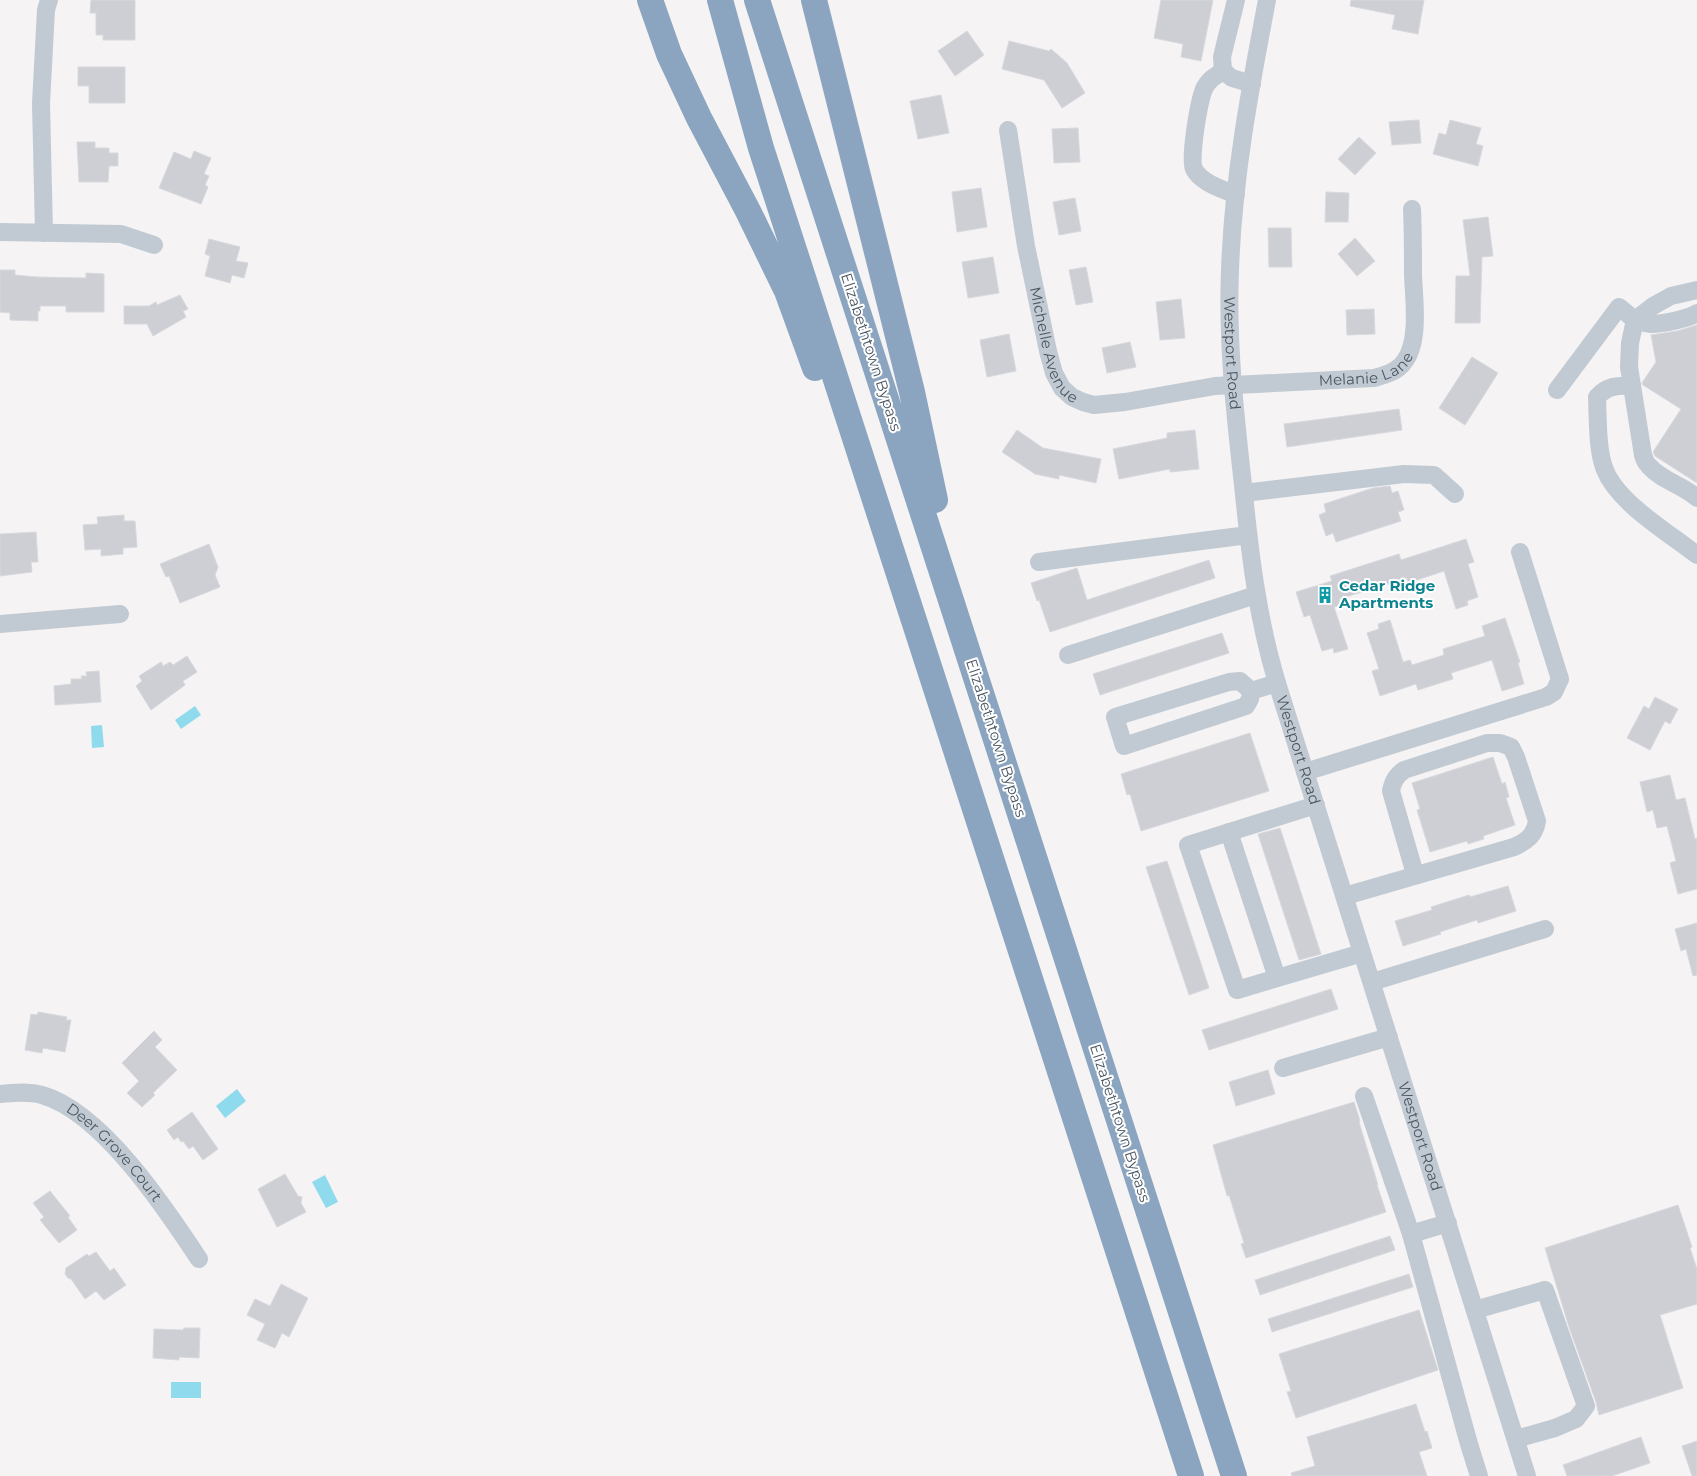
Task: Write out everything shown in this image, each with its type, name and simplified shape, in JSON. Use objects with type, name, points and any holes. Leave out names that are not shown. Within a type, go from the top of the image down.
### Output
[{"type":"highway","points":[[650,0],[669,54],[699,118],[748,211],[787,291],[951,731]]},
{"type":"highway","points":[[720,0],[761,148],[1191,1476]]},
{"type":"highway","name":"Elizabethtown Bypass","points":[[757,0],[1234,1476]]},
{"type":"highway","points":[[814,0],[912,392],[966,645]]},
{"type":"street","points":[[44,233],[41,103],[46,10],[49,0]]},
{"type":"street","points":[[1236,0],[1222,57],[1223,71],[1232,78],[1252,84]]},
{"type":"street","name":"Westport Road","points":[[1268,0],[1239,165],[1230,271],[1232,384],[1256,595],[1266,644],[1277,683],[1527,1476]]},
{"type":"street","points":[[1223,71],[1210,79],[1204,89],[1200,102],[1192,155],[1193,167],[1199,176],[1236,196]]},
{"type":"street","name":"Michelle Avenue","points":[[1008,130],[1026,246],[1048,351],[1054,373],[1062,388],[1072,397],[1094,405],[1125,402],[1232,384]]},
{"type":"street","name":"Melanie Lane","points":[[1232,384],[1374,378],[1386,375],[1404,363],[1410,352],[1414,327],[1412,209]]},
{"type":"street","points":[[0,232],[121,234],[154,246]]},
{"type":"street","points":[[1697,290],[1671,296],[1652,306],[1635,320],[1630,343],[1629,367],[1640,444],[1646,461],[1649,466],[1662,476],[1689,491],[1697,498]]},
{"type":"street","points":[[1557,390],[1619,307],[1635,320],[1650,324],[1676,320],[1693,316],[1697,313]]},
{"type":"street","points":[[1632,386],[1619,385],[1604,389],[1598,397],[1600,444],[1605,469],[1616,488],[1634,507],[1697,555]]},
{"type":"street","points":[[1244,492],[1404,474],[1434,475],[1455,494]]},
{"type":"street","points":[[1039,562],[1248,534]]},
{"type":"street","points":[[1305,772],[1546,697],[1554,692],[1560,678],[1520,552]]},
{"type":"street","points":[[1068,655],[1256,595]]},
{"type":"street","points":[[0,624],[120,614]]},
{"type":"street","points":[[1240,681],[1251,691],[1250,700],[1246,706],[1124,746],[1115,718],[1229,682],[1240,681]]},
{"type":"street","points":[[1251,691],[1277,683]]},
{"type":"street","points":[[1345,896],[1514,847],[1529,839],[1536,828],[1537,821],[1511,747],[1500,743],[1487,743],[1404,770],[1397,775],[1391,791],[1416,874]]},
{"type":"street","points":[[1316,805],[1188,844],[1237,990],[1362,953]]},
{"type":"street","points":[[1229,832],[1277,978]]},
{"type":"street","points":[[1372,982],[1545,928]]},
{"type":"street","points":[[1283,1068],[1389,1037]]},
{"type":"street","name":"Deer Grove Court","points":[[0,1094],[22,1092],[42,1095],[84,1118],[114,1146],[168,1213],[199,1259]]},
{"type":"street","points":[[1364,1096],[1411,1234],[1469,1444],[1480,1476]]},
{"type":"street","points":[[1411,1234],[1448,1223]]},
{"type":"street","points":[[1475,1310],[1545,1290],[1586,1406],[1576,1419],[1555,1428],[1516,1439]]},
{"type":"water","points":[[195,706],[201,715],[181,729],[175,720]]},
{"type":"water","points":[[102,725],[104,747],[92,748],[91,726]]},
{"type":"water","points":[[237,1089],[246,1101],[225,1118],[216,1106]]},
{"type":"water","points":[[325,1175],[338,1202],[326,1208],[312,1182]]},
{"type":"water","points":[[171,1382],[201,1382],[201,1398],[171,1398]]},
{"type":"building","points":[[91,0],[135,0],[135,40],[103,40],[103,35],[96,35],[96,13],[90,13]]},
{"type":"building","points":[[1161,0],[1213,0],[1201,61],[1181,57],[1183,44],[1154,38]]},
{"type":"building","points":[[1351,0],[1424,0],[1418,34],[1392,29],[1395,15],[1350,6]]},
{"type":"building","points":[[967,31],[984,55],[955,76],[938,51]]},
{"type":"building","points":[[1009,41],[1049,51],[1051,49],[1067,63],[1085,93],[1062,108],[1044,80],[1002,69]]},
{"type":"building","points":[[78,67],[125,67],[125,103],[89,103],[89,86],[78,86]]},
{"type":"building","points":[[941,95],[949,133],[918,139],[910,101]]},
{"type":"building","points":[[1419,120],[1421,143],[1392,145],[1389,122]]},
{"type":"building","points":[[1450,120],[1481,128],[1476,144],[1483,146],[1478,166],[1433,154],[1439,133],[1446,135]]},
{"type":"building","points":[[1078,128],[1080,162],[1054,163],[1052,129]]},
{"type":"building","points":[[1359,137],[1376,153],[1355,175],[1338,159]]},
{"type":"building","points":[[77,142],[95,142],[95,148],[109,148],[109,153],[118,153],[118,166],[109,166],[108,182],[79,182]]},
{"type":"building","points":[[194,151],[211,158],[204,174],[209,176],[205,185],[208,187],[201,204],[159,188],[174,152],[191,159]]},
{"type":"building","points":[[981,188],[987,227],[957,232],[952,192]]},
{"type":"building","points":[[1326,192],[1349,193],[1348,222],[1325,222]]},
{"type":"building","points":[[1075,198],[1081,231],[1059,235],[1053,202]]},
{"type":"building","points":[[1488,217],[1493,256],[1482,257],[1480,323],[1455,323],[1456,276],[1470,276],[1463,220]]},
{"type":"building","points":[[1268,228],[1291,228],[1292,267],[1269,267]]},
{"type":"building","points":[[1355,238],[1375,261],[1357,276],[1338,254]]},
{"type":"building","points":[[209,239],[240,247],[236,261],[248,263],[244,278],[232,275],[230,283],[205,276],[210,256],[205,254]]},
{"type":"building","points":[[993,257],[999,293],[968,298],[962,262]]},
{"type":"building","points":[[1086,267],[1093,302],[1076,305],[1069,270]]},
{"type":"building","points":[[0,270],[15,270],[15,275],[37,277],[86,278],[86,273],[104,274],[104,312],[66,312],[66,306],[40,306],[38,321],[10,320],[10,313],[0,312]]},
{"type":"building","points":[[180,295],[188,309],[183,311],[186,317],[153,336],[147,324],[124,324],[124,306],[149,306],[156,302],[157,305]]},
{"type":"building","points":[[1181,299],[1185,338],[1160,340],[1156,302]]},
{"type":"building","points":[[1374,309],[1375,334],[1347,335],[1346,310]]},
{"type":"building","points":[[1697,325],[1697,483],[1655,456],[1653,452],[1681,409],[1642,383],[1656,362],[1651,335],[1677,331]]},
{"type":"building","points":[[1009,334],[1016,371],[987,377],[980,340]]},
{"type":"building","points":[[1130,342],[1136,367],[1107,373],[1102,348]]},
{"type":"building","points":[[1472,357],[1498,373],[1465,425],[1439,408]]},
{"type":"building","points":[[1399,409],[1402,430],[1287,447],[1284,424]]},
{"type":"building","points":[[1017,430],[1043,448],[1101,459],[1096,483],[1059,475],[1059,479],[1035,474],[1002,452]]},
{"type":"building","points":[[1195,430],[1199,469],[1170,472],[1170,469],[1119,479],[1113,449],[1167,438],[1167,433]]},
{"type":"building","points":[[1390,486],[1392,493],[1398,491],[1404,510],[1398,512],[1401,521],[1336,542],[1333,533],[1326,536],[1319,515],[1326,512],[1324,504],[1373,488]]},
{"type":"building","points":[[124,515],[124,521],[135,521],[137,547],[123,548],[123,554],[101,556],[101,549],[85,550],[83,525],[98,524],[97,517]]},
{"type":"building","points":[[36,532],[38,562],[31,562],[32,572],[0,576],[0,534]]},
{"type":"building","name":"Cedar Ridge Apartments","points":[[1466,539],[1474,562],[1468,564],[1478,597],[1467,601],[1468,605],[1456,609],[1444,571],[1408,583],[1407,578],[1339,599],[1341,605],[1334,607],[1348,649],[1334,653],[1333,648],[1322,651],[1310,615],[1304,617],[1296,592],[1332,581],[1330,576],[1399,554],[1401,560]]},
{"type":"building","points":[[209,544],[218,567],[215,575],[220,587],[180,603],[169,576],[166,577],[160,564]]},
{"type":"building","points":[[1209,560],[1215,578],[1050,632],[1031,583],[1077,568],[1087,600]]},
{"type":"building","name":"Cedar Ridge Apartments","points":[[1505,618],[1520,662],[1518,663],[1524,684],[1502,691],[1492,660],[1451,673],[1453,679],[1418,690],[1416,684],[1380,696],[1372,671],[1379,669],[1367,633],[1379,629],[1378,624],[1390,620],[1403,662],[1410,660],[1412,665],[1444,655],[1443,649],[1485,636],[1482,626]]},
{"type":"building","points":[[1222,633],[1229,653],[1100,695],[1093,674]]},
{"type":"building","points":[[187,656],[197,672],[183,681],[185,685],[151,710],[136,686],[142,681],[139,676],[161,662],[163,666],[170,662],[173,665]]},
{"type":"building","points":[[99,671],[101,702],[55,705],[54,686],[71,684],[71,679],[82,679],[81,676],[87,676],[86,672]]},
{"type":"building","points":[[1655,697],[1678,709],[1670,724],[1665,721],[1650,750],[1627,738],[1644,706],[1649,709]]},
{"type":"building","points":[[1250,733],[1269,791],[1141,831],[1130,794],[1127,795],[1121,774]]},
{"type":"building","points":[[1493,757],[1502,784],[1505,782],[1509,797],[1506,798],[1515,825],[1483,836],[1484,839],[1468,844],[1467,841],[1430,852],[1417,810],[1420,809],[1412,783]]},
{"type":"building","points":[[1670,775],[1676,800],[1685,798],[1695,839],[1697,838],[1697,889],[1678,894],[1670,863],[1676,861],[1667,826],[1657,828],[1653,810],[1647,812],[1640,782]]},
{"type":"building","points":[[1280,828],[1321,954],[1299,960],[1258,834]]},
{"type":"building","points":[[1167,861],[1209,988],[1189,995],[1146,867]]},
{"type":"building","points":[[1508,886],[1516,911],[1478,923],[1477,920],[1403,946],[1395,921],[1432,910],[1431,907],[1469,895],[1470,897]]},
{"type":"building","points":[[1697,923],[1697,975],[1693,976],[1686,949],[1681,951],[1675,929]]},
{"type":"building","points":[[1331,989],[1338,1009],[1209,1050],[1202,1030]]},
{"type":"building","points":[[38,1012],[67,1017],[66,1020],[71,1020],[65,1052],[43,1048],[42,1053],[25,1050],[31,1014],[37,1015]]},
{"type":"building","points":[[154,1031],[162,1040],[155,1047],[177,1070],[153,1093],[155,1095],[142,1107],[127,1093],[139,1081],[122,1063]]},
{"type":"building","points":[[1268,1070],[1275,1094],[1236,1106],[1229,1082]]},
{"type":"building","points":[[1354,1102],[1386,1212],[1246,1258],[1241,1244],[1244,1243],[1229,1195],[1227,1196],[1213,1145]]},
{"type":"building","points":[[192,1112],[218,1149],[203,1160],[193,1146],[189,1149],[178,1137],[174,1140],[167,1130]]},
{"type":"building","points":[[285,1174],[298,1196],[302,1197],[301,1203],[306,1212],[277,1227],[258,1189]]},
{"type":"building","points":[[50,1191],[70,1216],[68,1217],[77,1230],[59,1243],[40,1220],[44,1217],[33,1203]]},
{"type":"building","points":[[1678,1205],[1697,1269],[1697,1304],[1660,1315],[1683,1388],[1599,1415],[1545,1248]]},
{"type":"building","points":[[1390,1236],[1395,1250],[1260,1295],[1255,1280]]},
{"type":"building","points":[[96,1252],[110,1271],[114,1268],[126,1285],[104,1300],[96,1291],[85,1299],[71,1279],[65,1274],[66,1268],[87,1254],[89,1256]]},
{"type":"building","points":[[1409,1274],[1413,1287],[1272,1332],[1268,1319]]},
{"type":"building","points":[[281,1284],[308,1298],[289,1337],[282,1333],[275,1348],[257,1340],[265,1324],[247,1315],[255,1299],[270,1306]]},
{"type":"building","points":[[1419,1310],[1438,1370],[1296,1418],[1287,1392],[1291,1391],[1279,1354]]},
{"type":"building","points":[[184,1328],[200,1328],[199,1358],[179,1357],[179,1360],[153,1358],[154,1329],[183,1330]]},
{"type":"building","points":[[1416,1404],[1432,1448],[1419,1452],[1427,1476],[1292,1476],[1291,1473],[1315,1466],[1307,1437]]},
{"type":"building","points":[[1641,1437],[1650,1463],[1612,1476],[1567,1476],[1563,1465]]},
{"type":"building","points":[[1697,1441],[1697,1476],[1692,1476],[1682,1446]]},
{"type":"place","name":"Cedar Ridge Apartments","points":[[1325,595]]}]
